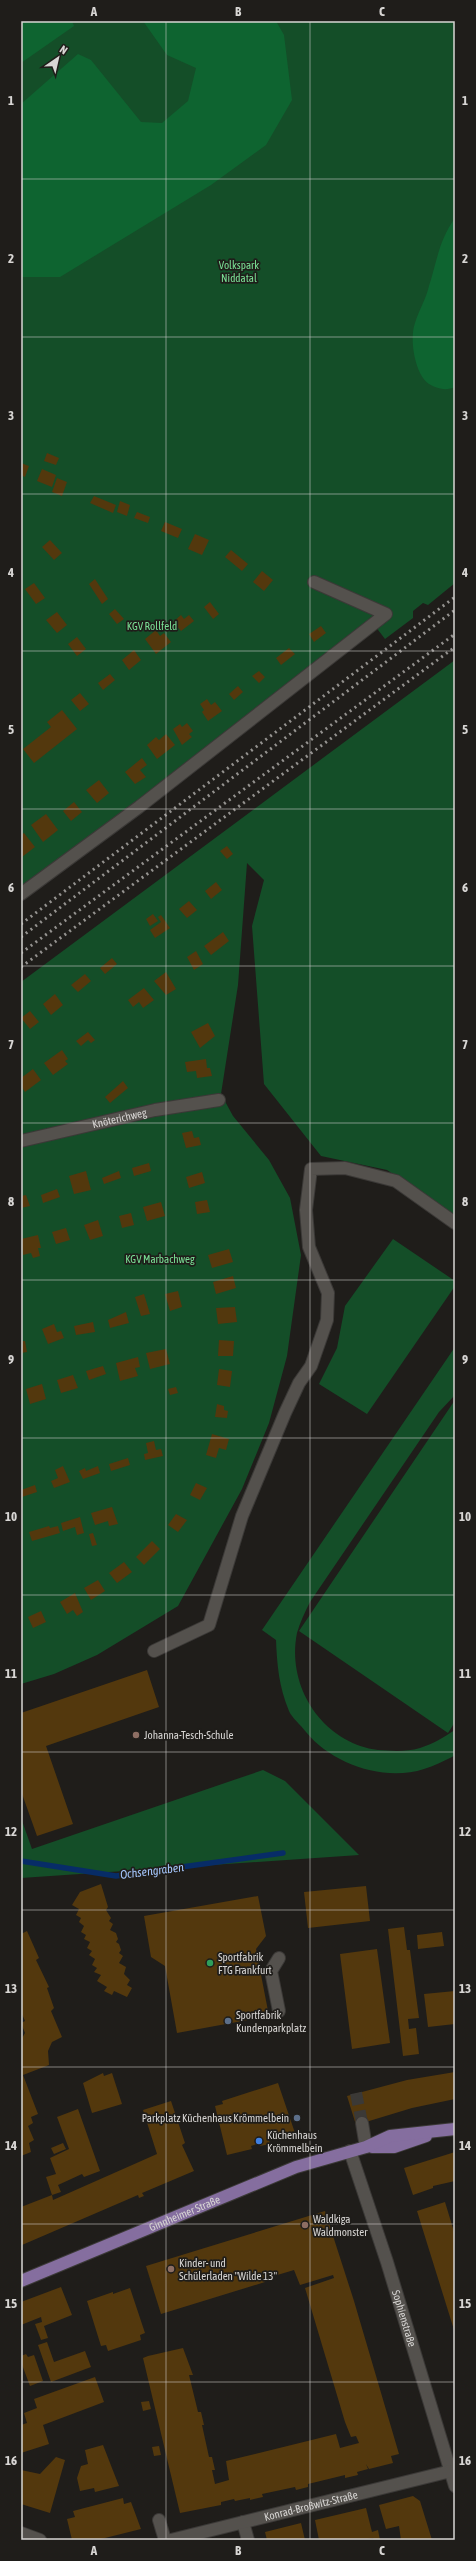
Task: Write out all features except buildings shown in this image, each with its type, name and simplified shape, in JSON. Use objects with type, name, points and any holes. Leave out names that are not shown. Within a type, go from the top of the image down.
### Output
[{"type":"main road","name":"Ginnheimer Straße","points":[[21,2281],[280,2174],[366,2147],[390,2136],[434,2133],[455,2129]]},
{"type":"street","points":[[21,894],[139,807],[386,614],[314,582]]},
{"type":"street","name":"Knöterichweg","points":[[21,1141],[156,1110],[219,1100]]},
{"type":"street","points":[[154,1651],[209,1625],[242,1516],[285,1413],[299,1383],[311,1366],[321,1342],[327,1320],[328,1293],[309,1247],[306,1210],[311,1169],[345,1168],[396,1181],[455,1223]]},
{"type":"street","points":[[279,1958],[271,1971],[279,2011]]},
{"type":"street","points":[[362,2123],[366,2147]]},
{"type":"street","name":"Sophienstraße","points":[[350,2151],[453,2470],[455,2486]]},
{"type":"street","name":"Konrad-Broßwitz-Straße","points":[[171,2540],[453,2470]]},
{"type":"street","points":[[159,2520],[165,2540]]},
{"type":"street","points":[[243,2522],[248,2540]]},
{"type":"street","points":[[21,2533],[40,2540]]},
{"type":"green space","name":"Volkspark Niddatal","points":[[21,21],[455,21],[455,583],[428,605],[423,603],[413,611],[413,618],[385,639],[372,622],[141,800],[21,888]]},
{"type":"green space","points":[[21,21],[72,21],[74,26],[21,63]]},
{"type":"green space","points":[[143,21],[276,21],[284,35],[292,100],[266,145],[211,185],[60,277],[21,277],[21,104],[78,54],[91,60],[141,122],[162,123],[188,101],[196,68],[167,55]]},
{"type":"green space","points":[[455,218],[455,387],[445,389],[432,386],[420,373],[414,356],[413,330],[428,291],[445,234]]},
{"type":"green space","name":"KGV Marbachweg","points":[[455,660],[455,1216],[387,1170],[321,1156],[264,1084],[252,926],[264,880],[247,863],[238,985],[221,1094],[233,1116],[269,1160],[290,1198],[301,1255],[287,1356],[269,1423],[242,1489],[178,1606],[97,1655],[54,1674],[21,1684],[21,982]]},
{"type":"green space","points":[[393,1239],[455,1281],[455,1286],[367,1414],[319,1384],[337,1348],[345,1306]]},
{"type":"green space","points":[[455,1347],[455,1395],[439,1412],[310,1602],[297,1633],[295,1653],[297,1673],[303,1692],[313,1709],[325,1724],[341,1736],[358,1745],[378,1750],[404,1751],[425,1746],[455,1730],[455,1755],[452,1757],[428,1768],[409,1772],[392,1773],[376,1771],[344,1761],[330,1753],[317,1743],[292,1716],[281,1685],[276,1640],[262,1630]]},
{"type":"green space","points":[[455,1400],[455,1722],[448,1733],[299,1631]]},
{"type":"green space","points":[[263,1770],[285,1781],[359,1855],[21,1878],[21,1818],[32,1849]]},
{"type":"waterway","name":"Ochsengraben","points":[[21,1861],[116,1876],[283,1853]]},
{"type":"tunnel","points":[[356,2093],[362,2123]]},
{"type":"railway","points":[[21,924],[455,597]]},
{"type":"railway","points":[[21,937],[455,610]]},
{"type":"railway","points":[[21,953],[455,634]]},
{"type":"railway","points":[[21,967],[455,647]]},
{"type":"place","name":"Johanna-Tesch-Schule","points":[[136,1735]]},
{"type":"place","name":"Sportfabrik FTG Frankfurt","points":[[210,1963]]},
{"type":"place","name":"Sportfabrik Kundenparkplatz","points":[[228,2021]]},
{"type":"place","name":"Parkplatz Küchenhaus Krömmelbein","points":[[297,2118]]},
{"type":"place","name":"Küchenhaus Krömmelbein","points":[[259,2141]]},
{"type":"place","name":"Waldkiga Waldmonster","points":[[305,2225]]},
{"type":"place","name":"Kinder- und Schülerladen \"Wilde 13\"","points":[[171,2269]]},
{"type":"park label","name":"KGV Rollfeld","points":[[152,626]]}]
